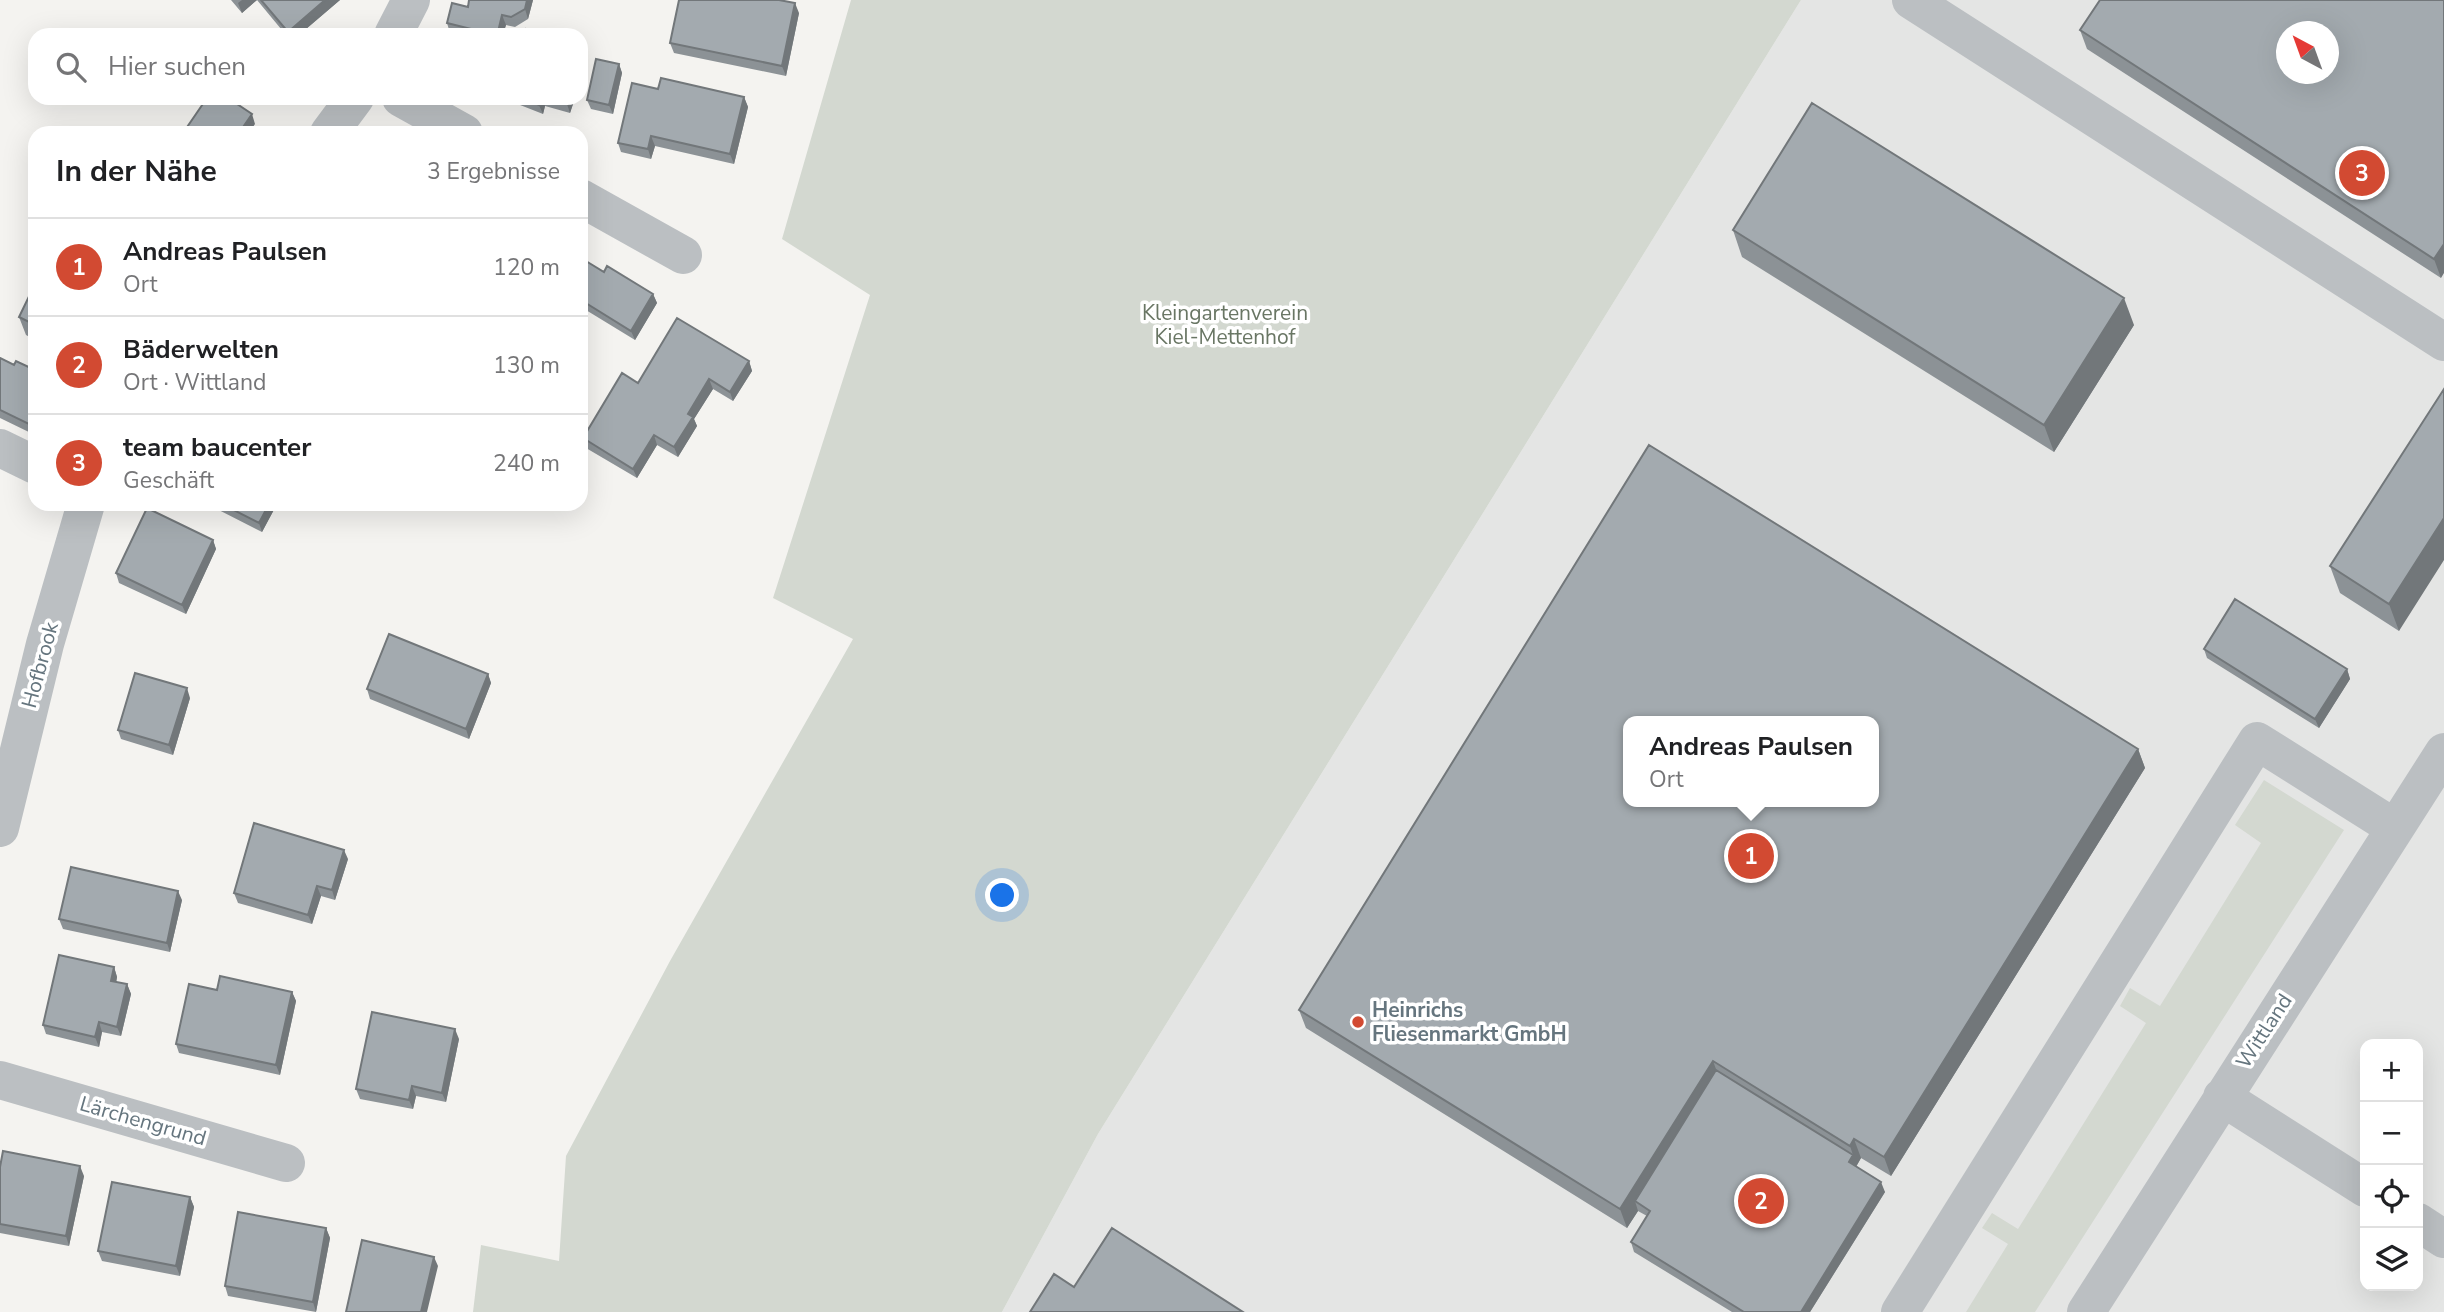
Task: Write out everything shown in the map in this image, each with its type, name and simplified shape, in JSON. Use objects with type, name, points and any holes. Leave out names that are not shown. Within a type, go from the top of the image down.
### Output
[{"type":"street","points":[[397,28],[411,0]]},
{"type":"street","points":[[1912,0],[2444,342]]},
{"type":"street","points":[[334,126],[350,105]]},
{"type":"street","points":[[414,105],[451,126]]},
{"type":"street","points":[[588,202],[683,255]]},
{"type":"street","points":[[0,448],[28,461]]},
{"type":"street","name":"Hofbrook","points":[[0,828],[45,643],[84,511]]},
{"type":"street","points":[[1900,1312],[2257,741],[2395,828]]},
{"type":"street","name":"Wittland","points":[[2086,1312],[2444,752]]},
{"type":"street","name":"Lärchengrund","points":[[0,1080],[286,1163]]},
{"type":"street","points":[[2222,1097],[2360,1185]]},
{"type":"street","points":[[2423,1225],[2444,1239]]},
{"type":"shaded area","points":[[1801,0],[2444,0],[2444,1312],[1002,1312],[1098,1134]]},
{"type":"green space","name":"Kleingartenverein Kiel-Mettenhof","points":[[851,0],[1801,0],[1098,1134],[1002,1312],[473,1312],[481,1245],[559,1261],[566,1156],[670,961],[853,639],[773,598],[870,295],[782,239]]},
{"type":"green space","points":[[2264,780],[2344,830],[2035,1312],[1966,1312],[2008,1244],[1982,1228],[1992,1213],[2018,1229],[2146,1023],[2120,1006],[2130,988],[2160,1006],[2261,843],[2235,825]]},
{"type":"building","points":[[261,0],[325,0],[293,28],[285,28]]},
{"type":"building","points":[[469,0],[527,0],[525,9],[511,17],[502,15],[499,28],[467,28],[447,23],[452,3],[468,7]]},
{"type":"building","points":[[679,0],[779,0],[795,3],[782,66],[670,43]]},
{"type":"building","points":[[2100,0],[2444,0],[2444,244],[2434,259],[2080,30]]},
{"type":"building","points":[[596,59],[619,64],[609,105],[588,100]]},
{"type":"building","points":[[661,78],[744,97],[730,154],[651,136],[648,149],[618,143],[632,83],[658,89]]},
{"type":"building","points":[[1812,103],[2124,298],[2044,425],[1733,230]]},
{"type":"building","points":[[202,105],[238,105],[252,114],[244,126],[188,126]]},
{"type":"building","points":[[588,262],[604,272],[607,266],[653,294],[631,331],[588,304]]},
{"type":"building","points":[[28,298],[28,322],[19,317]]},
{"type":"building","points":[[677,318],[749,361],[730,392],[709,379],[688,414],[693,417],[674,447],[654,435],[633,469],[588,441],[588,430],[622,373],[638,383]]},
{"type":"building","points":[[0,358],[14,365],[16,361],[28,367],[28,424],[0,410]]},
{"type":"building","points":[[2444,389],[2444,518],[2389,604],[2330,566]]},
{"type":"building","points":[[1649,445],[2138,749],[1884,1157],[1854,1139],[1850,1146],[1713,1061],[1620,1209],[1299,1010]]},
{"type":"building","points":[[146,511],[153,511],[213,540],[182,605],[116,573]]},
{"type":"building","points":[[236,511],[265,511],[259,523]]},
{"type":"building","points":[[2235,599],[2347,669],[2315,719],[2204,649]]},
{"type":"building","points":[[389,634],[488,674],[466,729],[367,689]]},
{"type":"building","points":[[135,673],[187,688],[169,745],[118,730]]},
{"type":"building","points":[[254,823],[344,850],[332,890],[317,886],[308,915],[234,893]]},
{"type":"building","points":[[71,867],[178,891],[167,943],[59,919]]},
{"type":"building","points":[[59,955],[114,967],[111,981],[127,984],[117,1027],[99,1022],[95,1037],[43,1025]]},
{"type":"building","points":[[220,976],[292,992],[276,1065],[176,1044],[189,984],[217,990]]},
{"type":"building","points":[[372,1012],[455,1029],[442,1093],[412,1086],[409,1100],[356,1089]]},
{"type":"building","points":[[1716,1070],[1853,1155],[1849,1162],[1881,1182],[1801,1312],[1744,1312],[1631,1242],[1650,1211],[1635,1201]]},
{"type":"building","points":[[3,1151],[80,1166],[66,1236],[0,1224],[0,1167]]},
{"type":"building","points":[[112,1182],[190,1197],[176,1266],[98,1251]]},
{"type":"building","points":[[238,1212],[326,1228],[313,1302],[225,1286]]},
{"type":"building","points":[[1112,1228],[1243,1312],[1030,1312],[1054,1274],[1074,1287]]},
{"type":"building","points":[[362,1240],[434,1257],[421,1312],[346,1312]]},
{"type":"place","name":"team baucenter","points":[[2362,173]]},
{"type":"place","name":"Andreas Paulsen","points":[[1751,856]]},
{"type":"place","name":"Heinrichs Fliesenmarkt GmbH","points":[[1358,1022]]},
{"type":"place","name":"Bäderwelten","points":[[1761,1201]]}]
